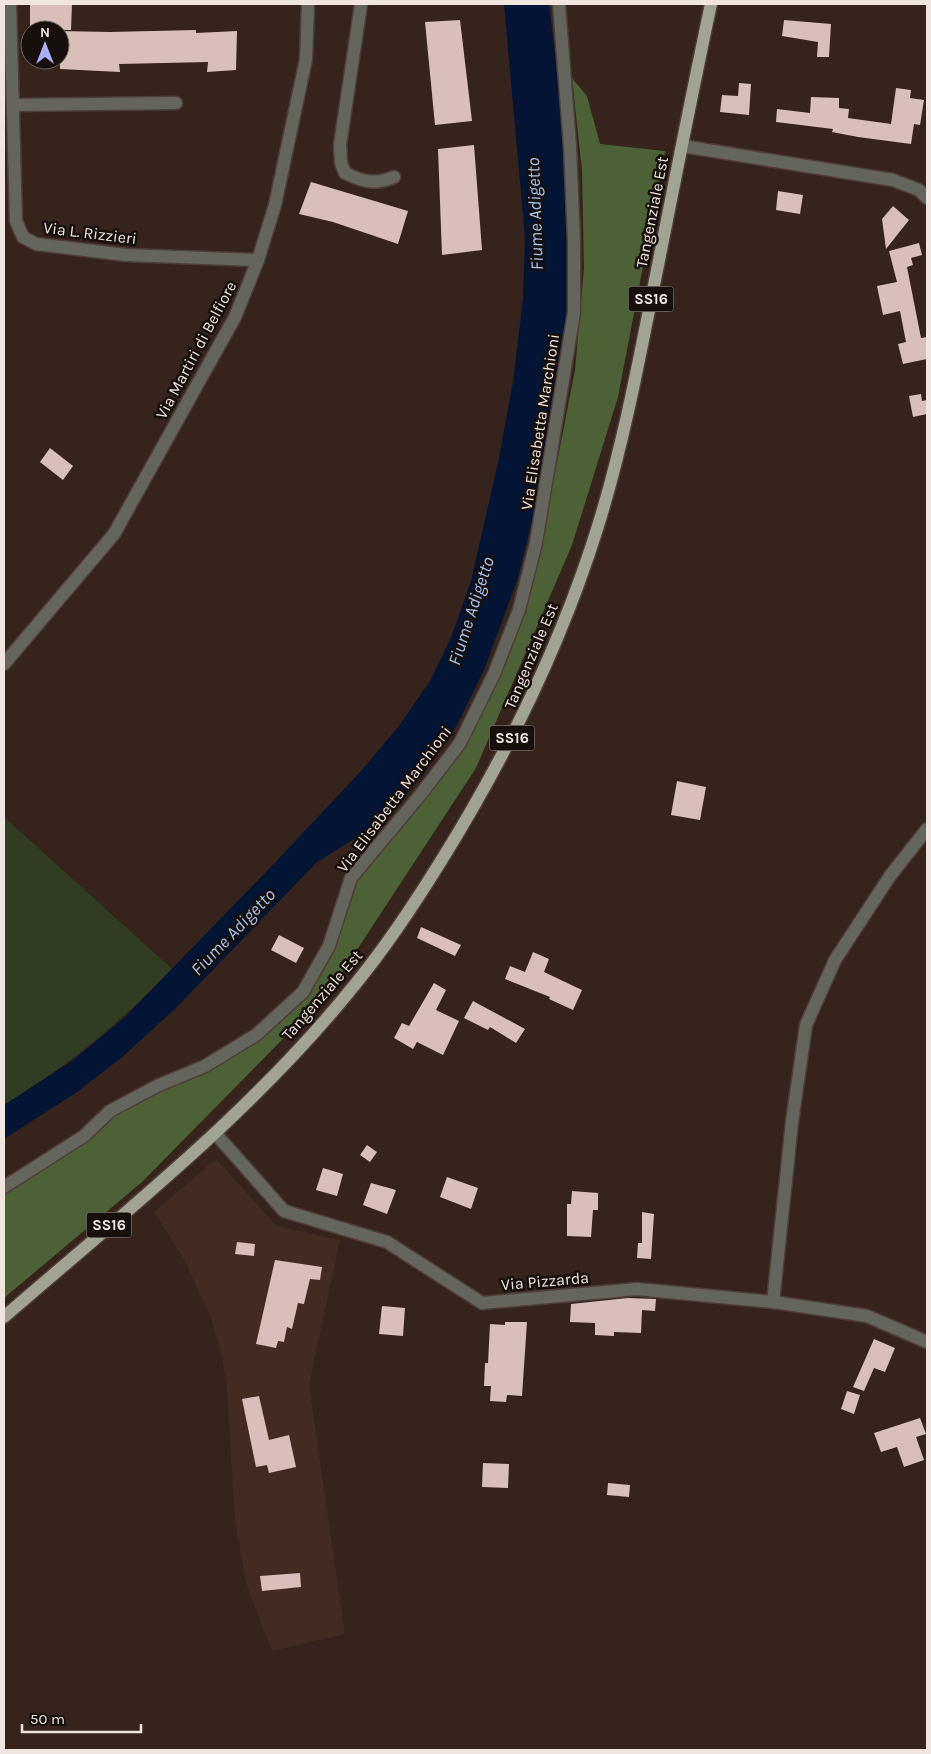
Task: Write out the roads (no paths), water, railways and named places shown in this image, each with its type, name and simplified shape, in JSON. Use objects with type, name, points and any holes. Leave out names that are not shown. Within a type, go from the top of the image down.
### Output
[{"type":"main road","name":"Tangenziale Est","points":[[4,1317],[215,1133],[322,1023],[358,982],[403,921],[476,806],[530,702],[555,647],[576,591],[616,463],[634,384],[710,4]]},
{"type":"street","name":"Via L. Rizzieri","points":[[10,4],[16,221],[23,237],[36,244],[126,254],[258,260]]},
{"type":"street","name":"Via Martiri di Belfiore","points":[[4,664],[114,534],[217,350],[258,260],[275,205],[306,58],[308,4]]},
{"type":"street","points":[[362,4],[340,145],[341,163],[345,173],[363,182],[381,183],[394,177]]},
{"type":"street","name":"Via Elisabetta Marchioni","points":[[4,1186],[84,1136],[110,1111],[157,1086],[205,1066],[256,1035],[303,992],[328,946],[351,878],[421,794],[460,743],[494,674],[519,610],[536,542],[574,314],[574,241],[570,146],[559,4]]},
{"type":"street","points":[[13,105],[176,103]]},
{"type":"street","points":[[682,146],[892,180],[919,190],[927,198]]},
{"type":"street","points":[[774,1302],[792,1122],[806,1026],[835,960],[890,876],[927,829]]},
{"type":"street","name":"Via Pizzarda","points":[[215,1133],[284,1211],[387,1242],[482,1303],[637,1289],[774,1302],[867,1316],[927,1342]]},
{"type":"water","name":"Fiume Adigetto","points":[[504,4],[549,4],[561,105],[567,195],[569,301],[551,433],[535,509],[518,578],[484,670],[457,725],[422,776],[381,822],[317,862],[176,1008],[121,1058],[77,1092],[4,1139],[4,1105],[73,1060],[125,1017],[268,870],[362,770],[399,726],[430,681],[451,638],[471,581],[498,463],[513,382],[523,299],[525,238]]}]
